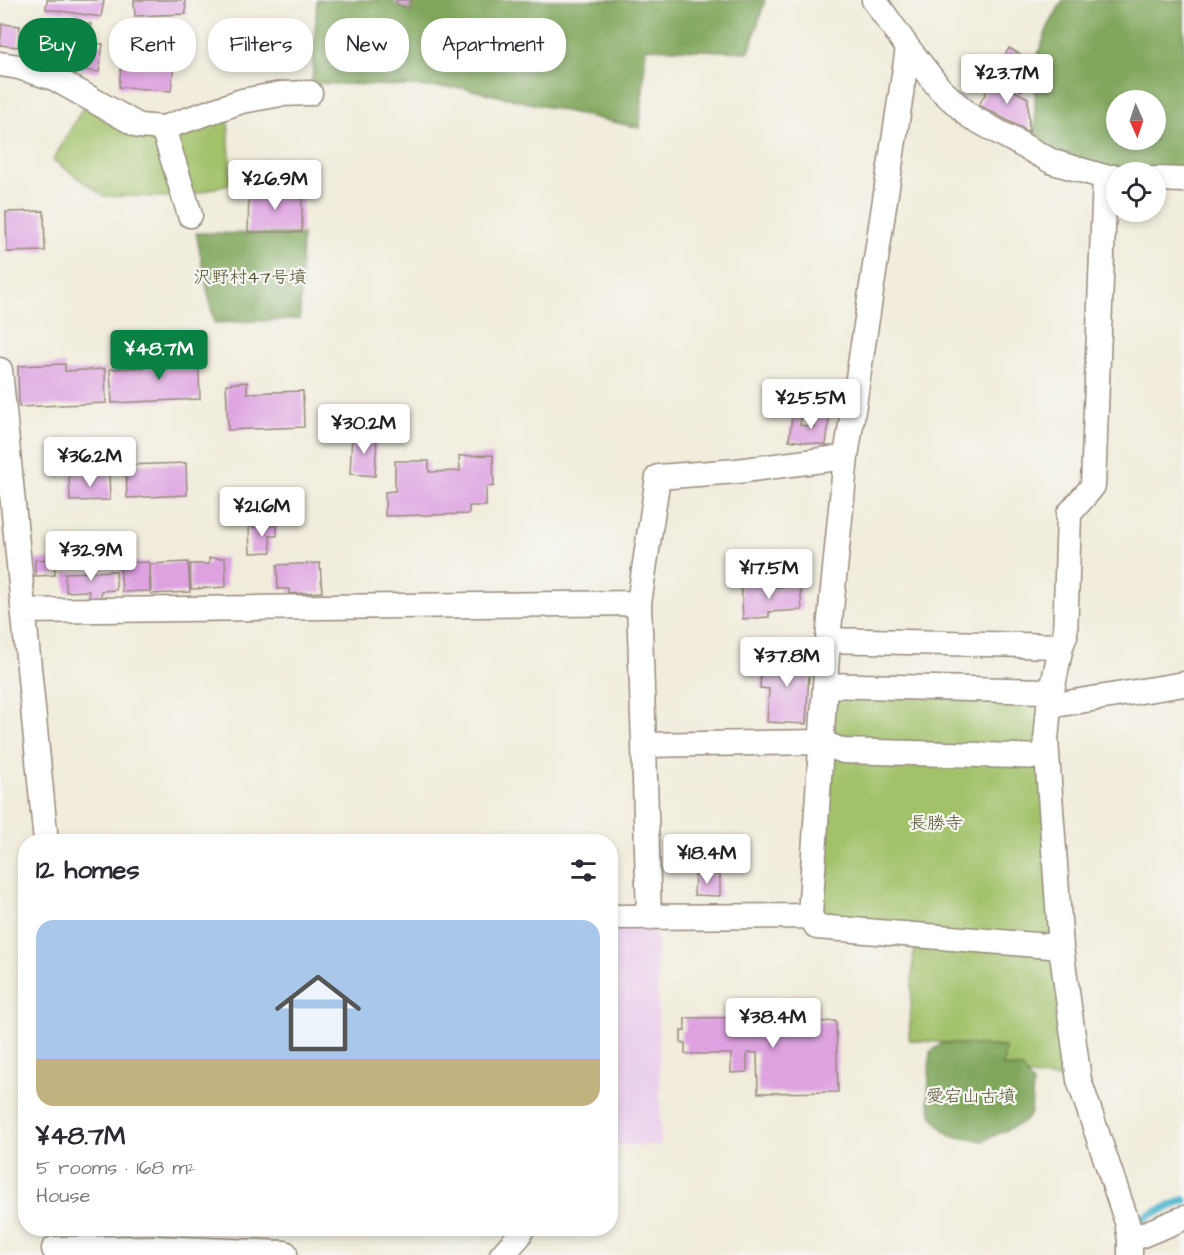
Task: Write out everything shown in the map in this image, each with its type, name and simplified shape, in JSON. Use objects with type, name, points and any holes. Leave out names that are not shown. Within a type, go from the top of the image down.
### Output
[{"type":"street","points":[[874,0],[940,89],[971,117],[1053,162],[1106,176]]},
{"type":"street","points":[[908,48],[846,457],[828,640],[810,916],[818,927],[1061,947]]},
{"type":"street","points":[[0,64],[19,67],[54,78],[139,126],[164,128],[242,101],[281,94],[310,93]]},
{"type":"street","points":[[164,128],[190,215]]},
{"type":"street","points":[[1166,179],[1184,180]]},
{"type":"street","points":[[1108,222],[1093,486],[1069,514],[1065,636],[1060,646],[1046,740],[1061,947],[1079,1080],[1127,1222],[1130,1248],[1184,1218]]},
{"type":"street","points":[[0,370],[45,834]]},
{"type":"street","points":[[649,918],[639,603],[658,477],[738,471],[846,457]]},
{"type":"street","points":[[24,611],[639,603]]},
{"type":"street","points":[[828,640],[1060,646]]},
{"type":"street","points":[[825,685],[1044,691],[1051,697],[1184,684]]},
{"type":"street","points":[[644,745],[821,742],[843,751],[1047,757]]},
{"type":"street","points":[[618,918],[810,916]]},
{"type":"street","points":[[502,1255],[519,1236]]},
{"type":"street","points":[[54,1244],[285,1253]]},
{"type":"shaded area","points":[[618,928],[656,928],[661,1145],[618,1145]]},
{"type":"green space","points":[[317,0],[765,0],[749,52],[646,48],[640,128],[463,88],[312,83]]},
{"type":"green space","points":[[1063,0],[1184,0],[1184,169],[1166,169],[1166,162],[1106,162],[1106,168],[1102,168],[1035,142],[1035,63],[1048,27]]},
{"type":"green space","points":[[85,104],[140,134],[228,118],[231,183],[186,197],[104,196],[53,160]]},
{"type":"green space","name":"沢野村47号墳","points":[[196,233],[302,234],[300,319],[214,323]]},
{"type":"green space","name":"長勝寺","points":[[833,690],[1042,700],[1070,1079],[1028,1076],[1022,1068],[1003,1067],[1005,1047],[909,1040],[915,930],[830,923],[818,906],[835,749]]},
{"type":"green space","name":"愛宕山古墳","points":[[943,1043],[1005,1047],[1003,1067],[1022,1068],[1033,1084],[1031,1113],[1024,1122],[983,1141],[950,1136],[932,1116],[928,1100],[930,1052]]},
{"type":"building","points":[[47,0],[104,0],[101,17],[46,9]]},
{"type":"building","points":[[134,0],[185,0],[186,14],[135,16]]},
{"type":"building","points":[[397,0],[412,0],[409,9],[396,4]]},
{"type":"building","points":[[2,24],[18,26],[18,47],[0,45]]},
{"type":"building","points":[[97,44],[103,44],[99,72],[97,72]]},
{"type":"building","points":[[1009,48],[1035,65],[1021,91],[994,76]]},
{"type":"building","points":[[121,72],[173,72],[171,91],[119,87]]},
{"type":"building","points":[[993,80],[1028,98],[1029,132],[979,105]]},
{"type":"building","points":[[249,190],[302,190],[302,232],[248,232]]},
{"type":"building","points":[[44,211],[45,251],[7,252],[6,212]]},
{"type":"building","points":[[198,351],[200,399],[112,403],[110,369],[166,366],[165,352]]},
{"type":"building","points":[[65,364],[65,371],[105,369],[106,403],[19,407],[18,366]]},
{"type":"building","points":[[247,382],[247,393],[303,391],[304,427],[228,430],[226,384]]},
{"type":"building","points":[[816,411],[830,413],[826,445],[789,440],[792,417],[801,418],[800,425],[814,427]]},
{"type":"building","points":[[352,434],[377,435],[375,476],[350,474]]},
{"type":"building","points":[[493,455],[494,486],[486,487],[486,506],[469,506],[469,514],[385,516],[385,492],[395,491],[395,461],[429,461],[429,472],[460,471],[459,456]]},
{"type":"building","points":[[186,463],[187,495],[127,498],[126,465]]},
{"type":"building","points":[[109,474],[110,500],[70,501],[69,475]]},
{"type":"building","points":[[277,525],[277,536],[270,536],[271,552],[250,553],[249,527]]},
{"type":"building","points":[[209,558],[225,558],[226,587],[191,589],[190,564],[209,564]]},
{"type":"building","points":[[54,559],[55,575],[35,576],[35,560]]},
{"type":"building","points":[[149,562],[150,591],[122,592],[120,563]]},
{"type":"building","points":[[188,562],[190,592],[151,594],[150,564]]},
{"type":"building","points":[[320,563],[322,592],[289,594],[289,589],[278,589],[277,565]]},
{"type":"building","points":[[116,571],[116,590],[101,591],[101,597],[89,598],[89,591],[66,592],[65,573]]},
{"type":"building","points":[[767,583],[768,588],[800,586],[802,610],[769,612],[769,617],[743,619],[741,584]]},
{"type":"building","points":[[771,654],[810,656],[806,724],[767,722],[769,689],[760,688],[761,669],[770,669]]},
{"type":"building","points":[[695,874],[720,875],[720,896],[694,895]]},
{"type":"building","points":[[817,1006],[818,1022],[836,1021],[838,1092],[758,1093],[757,1053],[747,1053],[747,1072],[731,1073],[731,1054],[685,1054],[685,1043],[681,1043],[681,1031],[685,1031],[685,1018],[789,1017],[789,1007]]},
{"type":"waterway","points":[[1140,1219],[1184,1200]]}]
